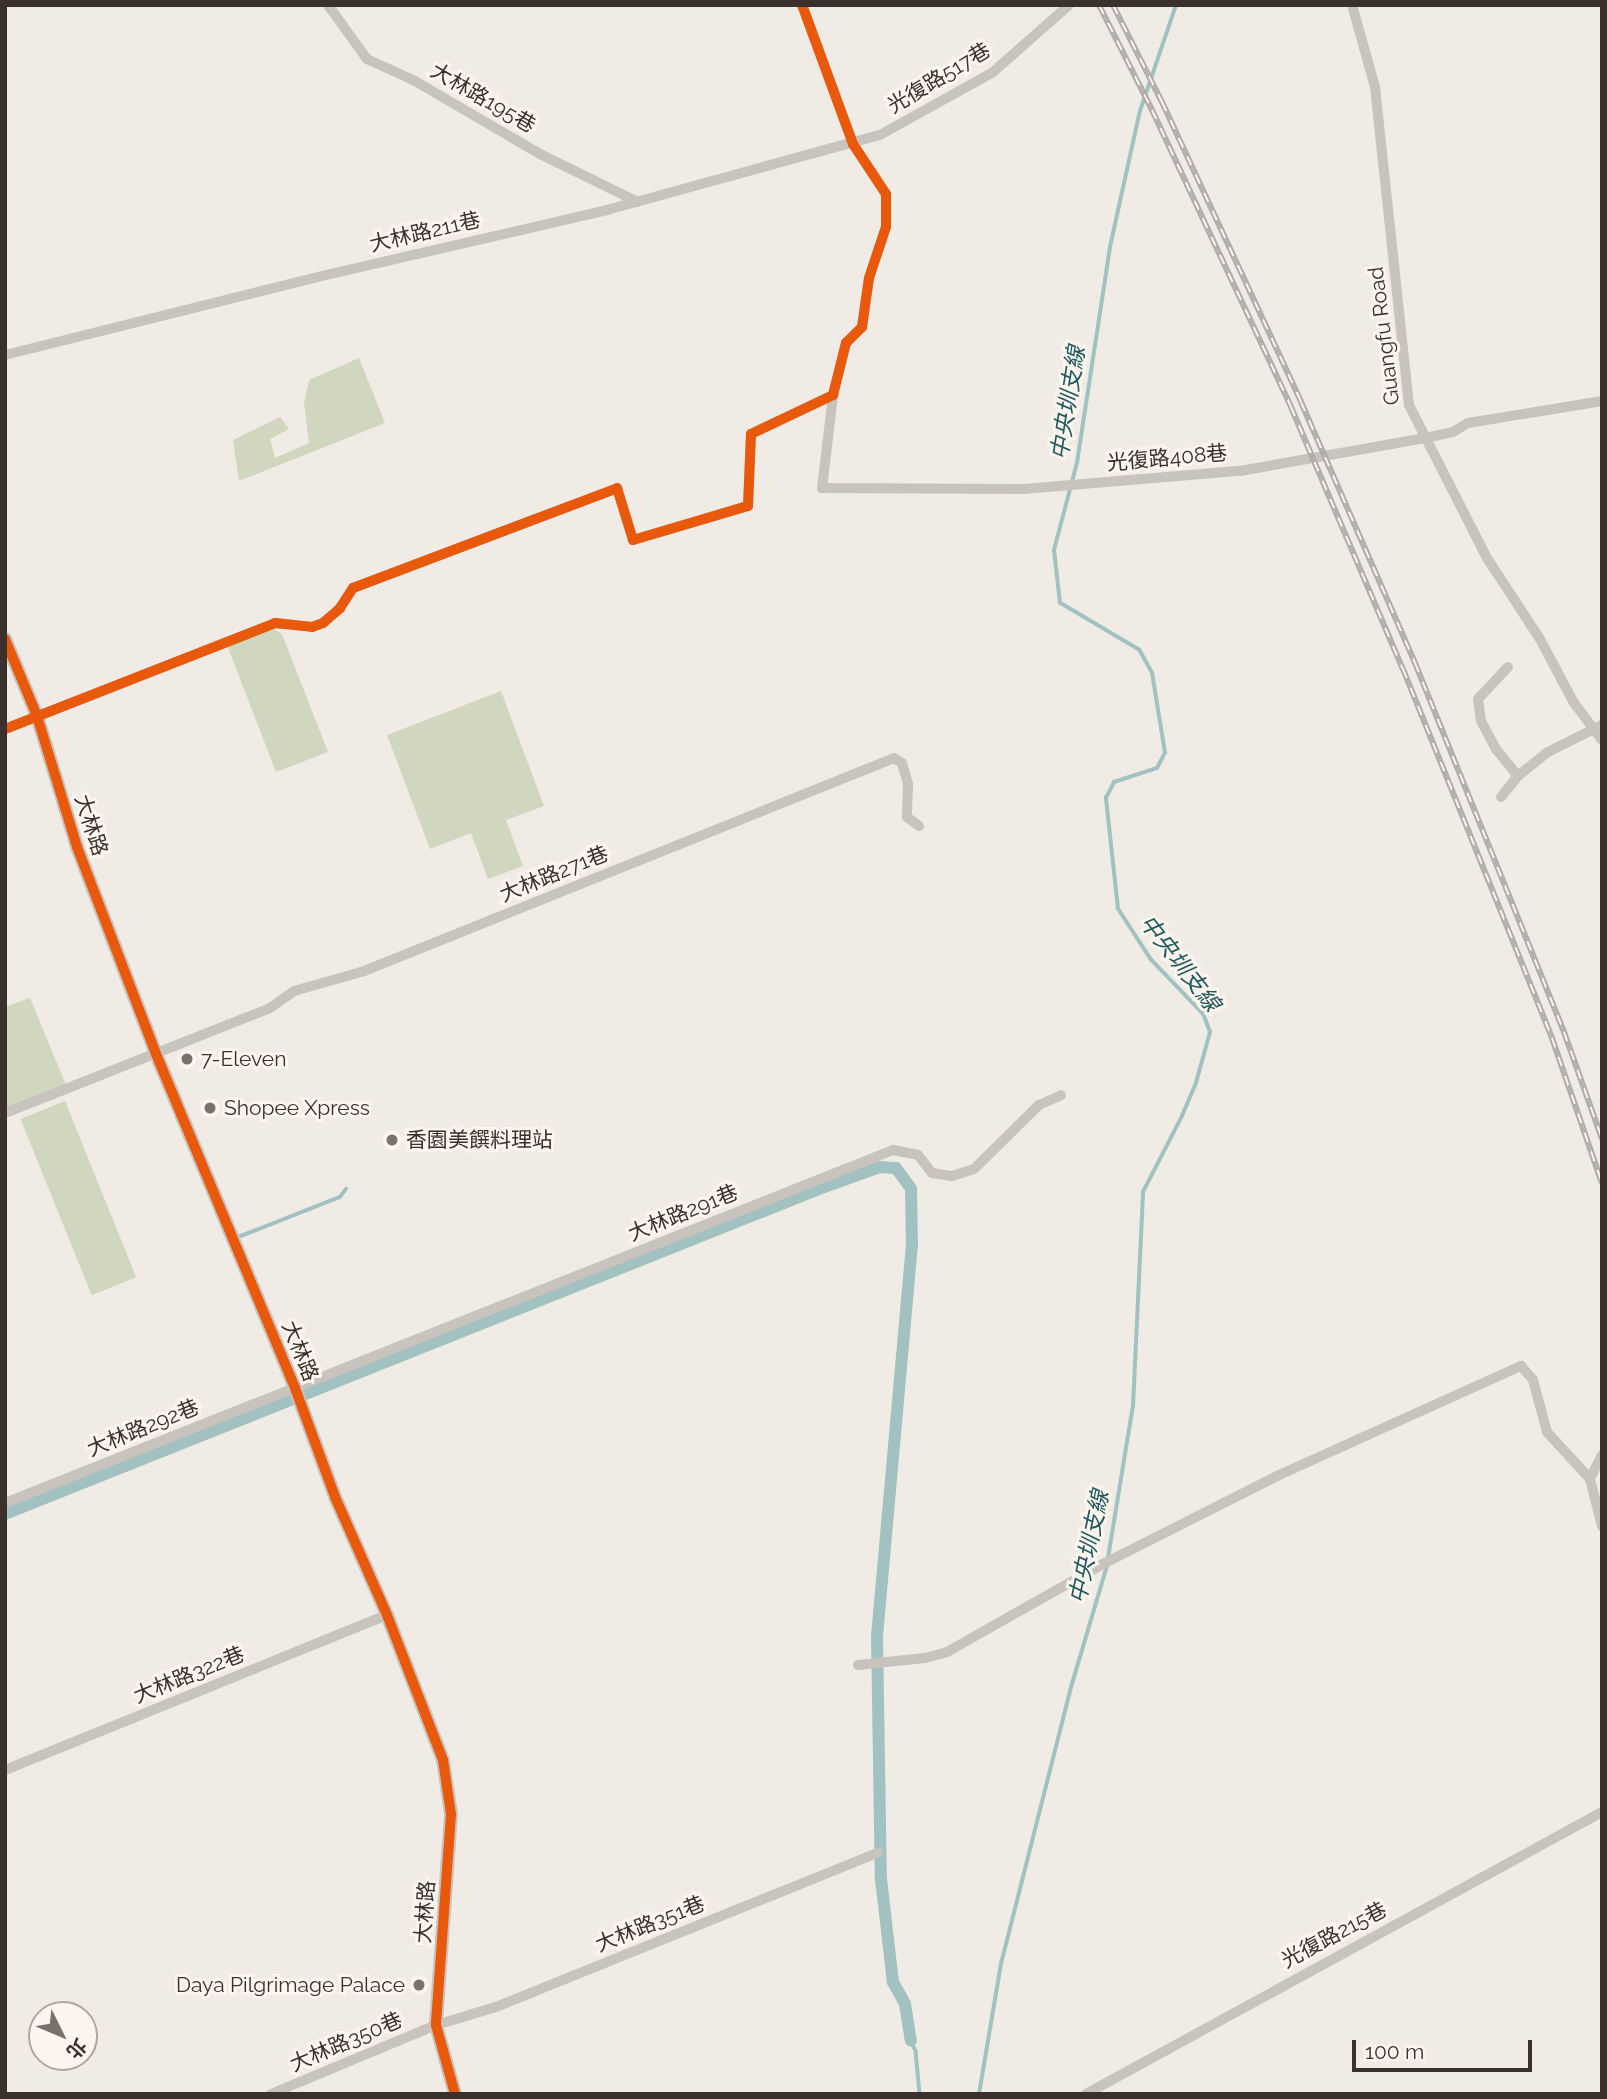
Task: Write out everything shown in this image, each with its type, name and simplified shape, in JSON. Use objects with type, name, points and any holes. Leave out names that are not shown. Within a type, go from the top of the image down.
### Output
[{"type":"street","name":"大林路195巷","points":[[328,5],[367,59],[415,81],[540,154],[638,202]]},
{"type":"street","points":[[5,729],[275,623],[312,627],[323,623],[340,608],[353,588],[617,488],[633,540],[748,506],[751,434],[833,395],[846,343],[862,327],[869,278],[886,226],[886,194],[853,144],[802,5]]},
{"type":"street","name":"光復路517巷","points":[[853,144],[880,135],[993,72],[1069,5]]},
{"type":"street","name":"Guangfu Road","points":[[1352,5],[1375,87],[1409,405],[1487,558],[1540,639],[1574,703],[1597,726],[1602,740]]},
{"type":"street","name":"大林路211巷","points":[[5,355],[638,202],[853,144]]},
{"type":"street","name":"光復路408巷","points":[[833,395],[821,488],[1024,489],[1240,471],[1425,438],[1452,432],[1468,423],[1602,401]]},
{"type":"street","name":"大林路","points":[[5,639],[37,716],[77,847],[156,1054],[295,1388],[335,1497],[387,1615],[443,1760],[451,1806],[436,2025],[455,2094]]},
{"type":"street","points":[[1508,667],[1478,699],[1481,721],[1496,749],[1518,776]]},
{"type":"street","points":[[1501,797],[1518,776],[1546,753],[1597,726]]},
{"type":"street","name":"大林路271巷","points":[[156,1054],[270,1008],[294,990],[364,971],[894,758],[902,763],[908,784],[907,817],[919,826]]},
{"type":"street","points":[[5,1113],[156,1054]]},
{"type":"street","name":"大林路291巷","points":[[295,1388],[894,1150],[918,1155],[932,1173],[952,1176],[974,1169],[1039,1105],[1060,1095]]},
{"type":"street","points":[[859,1665],[898,1662],[947,1652],[1102,1564],[1277,1476],[1521,1366],[1533,1380],[1547,1432],[1597,1490],[1602,1526]]},
{"type":"street","name":"大林路292巷","points":[[5,1503],[295,1388]]},
{"type":"street","points":[[1590,1479],[1602,1455]]},
{"type":"street","name":"大林路322巷","points":[[5,1770],[387,1615]]},
{"type":"street","name":"光復路215巷","points":[[1086,2094],[1602,1812]]},
{"type":"street","name":"大林路351巷","points":[[436,2025],[496,2007],[878,1853]]},
{"type":"street","name":"大林路350巷","points":[[271,2094],[436,2025]]},
{"type":"green space","points":[[359,358],[385,423],[239,481],[233,440],[280,417],[289,429],[270,439],[275,458],[309,443],[304,403],[309,380]]},
{"type":"green space","points":[[272,628],[282,634],[328,752],[276,772],[227,645]]},
{"type":"green space","points":[[501,691],[544,806],[506,820],[523,866],[488,879],[471,833],[430,849],[387,735]]},
{"type":"green space","points":[[30,998],[66,1085],[5,1108],[5,1007]]},
{"type":"green space","points":[[65,1101],[136,1277],[92,1295],[20,1119]]},
{"type":"waterway","name":"中央圳支線","points":[[1108,1558],[1133,1406],[1143,1192],[1196,1083],[1210,1032],[1203,1014],[1151,960],[1118,909],[1106,798],[1114,782],[1157,768],[1165,753],[1152,673],[1139,650],[1060,603],[1054,550],[1077,463],[1110,247],[1140,111],[1176,5]]},
{"type":"waterway","points":[[5,1514],[824,1187],[880,1167],[896,1168],[911,1189],[912,1244],[877,1635],[881,1879],[893,1982],[905,2004],[911,2041]]},
{"type":"waterway","points":[[241,1236],[340,1197],[346,1189]]},
{"type":"waterway","name":"中央圳支線","points":[[979,2094],[1001,1964],[1072,1684],[1107,1566]]},
{"type":"waterway","points":[[911,2041],[916,2051],[920,2094]]},
{"type":"railway","points":[[1099,5],[1152,110],[1291,407],[1403,669],[1552,1038],[1602,1183]]},
{"type":"railway","points":[[1113,5],[1162,102],[1301,402],[1415,663],[1564,1032],[1602,1139]]},
{"type":"cycle path","points":[[5,729],[275,623],[312,627],[323,623],[340,608],[353,588],[617,488],[633,540],[748,506],[751,434],[833,395],[846,343],[862,327],[869,278],[886,227],[886,194],[853,144],[802,5]]},
{"type":"cycle path","points":[[5,639],[37,716],[77,847],[156,1054],[295,1388],[335,1497],[387,1615],[443,1760],[451,1814],[436,2025],[455,2094]]},
{"type":"place","name":"7-Eleven","points":[[187,1059]]},
{"type":"place","name":"Shopee Xpress","points":[[210,1108]]},
{"type":"place","name":"香園美饌料理站","points":[[392,1140]]},
{"type":"place","name":"Daya Pilgrimage Palace","points":[[419,1985]]}]
